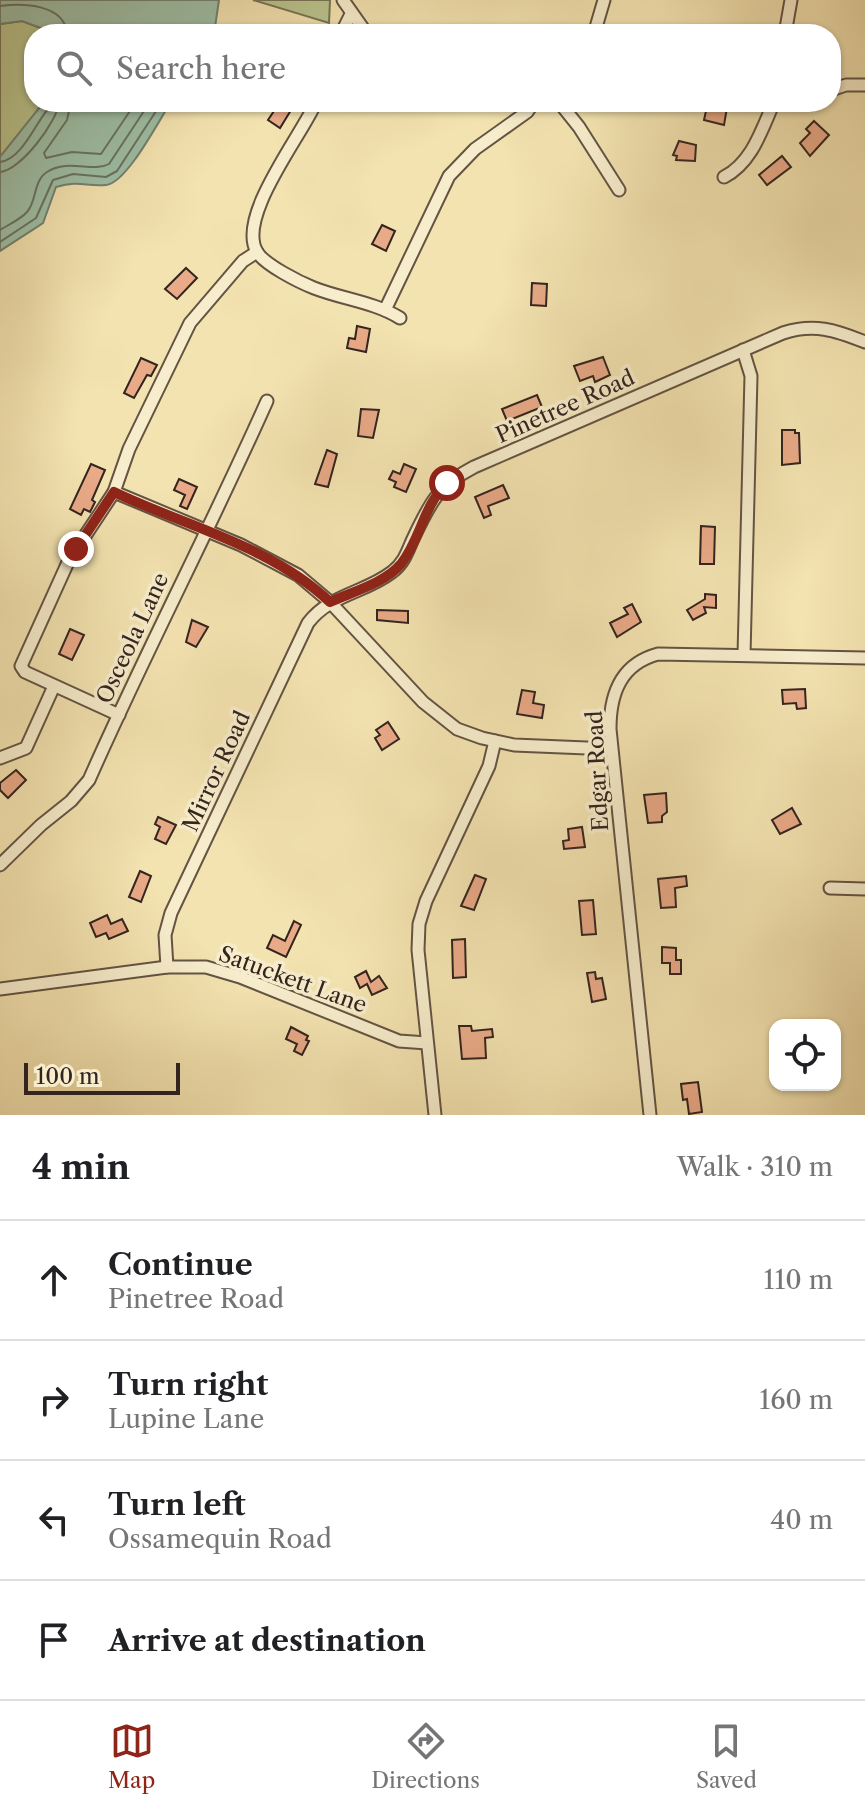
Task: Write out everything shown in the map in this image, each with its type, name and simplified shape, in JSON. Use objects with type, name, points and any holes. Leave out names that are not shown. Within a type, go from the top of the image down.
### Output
[{"type":"street","points":[[343,0],[359,24]]},
{"type":"street","points":[[597,24],[604,0]]},
{"type":"street","points":[[787,24],[791,0]]},
{"type":"street","points":[[346,24],[351,14]]},
{"type":"street","points":[[841,87],[865,85]]},
{"type":"street","points":[[310,112],[261,201],[253,234],[257,252],[284,273],[312,287],[385,310],[400,318]]},
{"type":"street","points":[[385,310],[449,176],[464,158],[527,112]]},
{"type":"street","points":[[567,112],[619,190]]},
{"type":"street","points":[[724,177],[738,169],[749,156],[769,112]]},
{"type":"street","points":[[119,715],[25,672],[21,666],[23,655],[45,617],[64,571],[114,492],[129,449],[190,323],[243,261],[257,252]]},
{"type":"street","name":"Pinetree Road","points":[[330,602],[384,577],[400,564],[434,497],[455,478],[783,333],[805,327],[828,328],[865,342]]},
{"type":"street","points":[[743,350],[751,376],[744,655]]},
{"type":"street","name":"Osceola Lane","points":[[0,865],[82,791],[267,401]]},
{"type":"street","points":[[114,492],[208,530],[309,583],[434,712],[457,729],[495,741],[554,748],[611,749]]},
{"type":"street","name":"Mirror Road","points":[[167,967],[165,935],[171,913],[308,623],[318,610],[330,602]]},
{"type":"street","name":"Edgar Road","points":[[650,1115],[611,749],[610,716],[615,690],[627,670],[636,663],[647,657],[672,653],[865,658]]},
{"type":"street","points":[[0,758],[26,748],[54,686]]},
{"type":"street","points":[[435,1115],[418,950],[419,924],[426,901],[489,766],[495,741]]},
{"type":"street","points":[[830,888],[865,889]]},
{"type":"street","name":"Satuckett Lane","points":[[0,989],[167,967],[218,969],[399,1041],[427,1043]]},
{"type":"shaded area","points":[[253,0],[330,0],[329,23]]},
{"type":"shaded area","points":[[22,21],[30,24],[24,24],[24,112],[36,112],[0,157],[0,24]]},
{"type":"water","points":[[0,0],[219,0],[215,24],[30,24],[22,21],[0,24]]},
{"type":"water","points":[[36,112],[165,112],[133,163],[114,182],[56,187],[43,223],[0,251],[0,157]]},
{"type":"building","points":[[273,112],[290,112],[280,128],[268,120]]},
{"type":"building","points":[[706,112],[726,112],[724,125],[704,120]]},
{"type":"building","points":[[814,121],[829,135],[810,156],[800,143],[810,133],[806,129]]},
{"type":"building","points":[[679,141],[696,145],[695,161],[676,160],[677,156],[673,155]]},
{"type":"building","points":[[782,156],[791,167],[767,185],[759,175]]},
{"type":"building","points":[[382,225],[395,231],[386,251],[372,244]]},
{"type":"building","points":[[186,268],[197,278],[177,299],[165,289]]},
{"type":"building","points":[[532,283],[547,284],[546,306],[531,305]]},
{"type":"building","points":[[357,326],[370,329],[366,352],[347,348],[349,338],[355,339]]},
{"type":"building","points":[[603,357],[610,375],[595,382],[593,376],[580,381],[574,366]]},
{"type":"building","points":[[141,358],[157,365],[151,376],[147,375],[134,398],[124,393]]},
{"type":"building","points":[[537,395],[542,407],[507,421],[502,409]]},
{"type":"building","points":[[361,409],[379,410],[373,438],[358,436]]},
{"type":"building","points":[[782,430],[799,433],[800,463],[782,465]]},
{"type":"building","points":[[327,450],[337,454],[328,487],[315,484]]},
{"type":"building","points":[[91,464],[105,470],[90,512],[84,509],[81,515],[70,509]]},
{"type":"building","points":[[404,464],[416,469],[406,492],[394,487],[396,482],[389,479],[393,471],[400,474]]},
{"type":"building","points":[[179,479],[197,487],[187,509],[180,506],[185,495],[174,490]]},
{"type":"building","points":[[503,485],[509,498],[488,506],[491,515],[484,518],[475,497]]},
{"type":"building","points":[[701,526],[715,527],[714,564],[700,564]]},
{"type":"building","points":[[705,594],[716,595],[716,608],[704,607],[706,613],[693,620],[687,610],[705,599]]},
{"type":"building","points":[[632,604],[641,622],[617,637],[610,623],[628,614],[624,608]]},
{"type":"building","points":[[377,610],[408,611],[408,623],[377,620]]},
{"type":"building","points":[[192,620],[208,627],[196,647],[186,642]]},
{"type":"building","points":[[70,629],[84,635],[72,660],[59,654]]},
{"type":"building","points":[[805,689],[806,708],[797,709],[796,703],[783,704],[782,690]]},
{"type":"building","points":[[522,690],[535,692],[533,703],[544,705],[542,718],[517,714]]},
{"type":"building","points":[[388,722],[399,739],[382,750],[375,738],[380,735],[376,730]]},
{"type":"building","points":[[16,770],[26,780],[8,798],[0,790],[0,783]]},
{"type":"building","points":[[666,793],[667,812],[662,816],[662,822],[648,823],[644,795]]},
{"type":"building","points":[[792,808],[801,824],[780,834],[772,820]]},
{"type":"building","points":[[158,817],[176,825],[166,844],[155,839],[160,827],[155,824]]},
{"type":"building","points":[[582,827],[585,847],[564,849],[563,841],[569,840],[568,829]]},
{"type":"building","points":[[140,871],[151,876],[141,902],[129,897]]},
{"type":"building","points":[[475,875],[486,879],[474,910],[461,906]]},
{"type":"building","points":[[686,876],[687,886],[675,888],[676,907],[661,908],[658,879]]},
{"type":"building","points":[[593,900],[596,934],[582,935],[579,901]]},
{"type":"building","points":[[107,915],[111,924],[122,919],[128,931],[109,939],[106,933],[96,937],[90,923]]},
{"type":"building","points":[[294,921],[301,925],[286,957],[267,948],[273,935],[285,941]]},
{"type":"building","points":[[465,939],[466,977],[453,978],[452,940]]},
{"type":"building","points":[[662,947],[676,948],[676,960],[681,960],[681,974],[670,974],[670,963],[662,963]]},
{"type":"building","points":[[366,971],[371,982],[379,976],[387,988],[372,995],[367,984],[360,988],[355,977]]},
{"type":"building","points":[[595,972],[596,979],[602,978],[606,999],[592,1002],[587,973]]},
{"type":"building","points":[[459,1026],[471,1026],[472,1031],[492,1029],[493,1037],[485,1038],[486,1058],[462,1059]]},
{"type":"building","points":[[291,1027],[308,1036],[306,1040],[309,1041],[302,1055],[294,1051],[297,1044],[286,1039]]},
{"type":"building","points":[[698,1082],[702,1112],[689,1114],[681,1084]]},
{"type":"route","points":[[76,549],[114,492],[256,552],[298,575],[330,602],[393,572],[405,557],[428,506],[447,483]]}]
